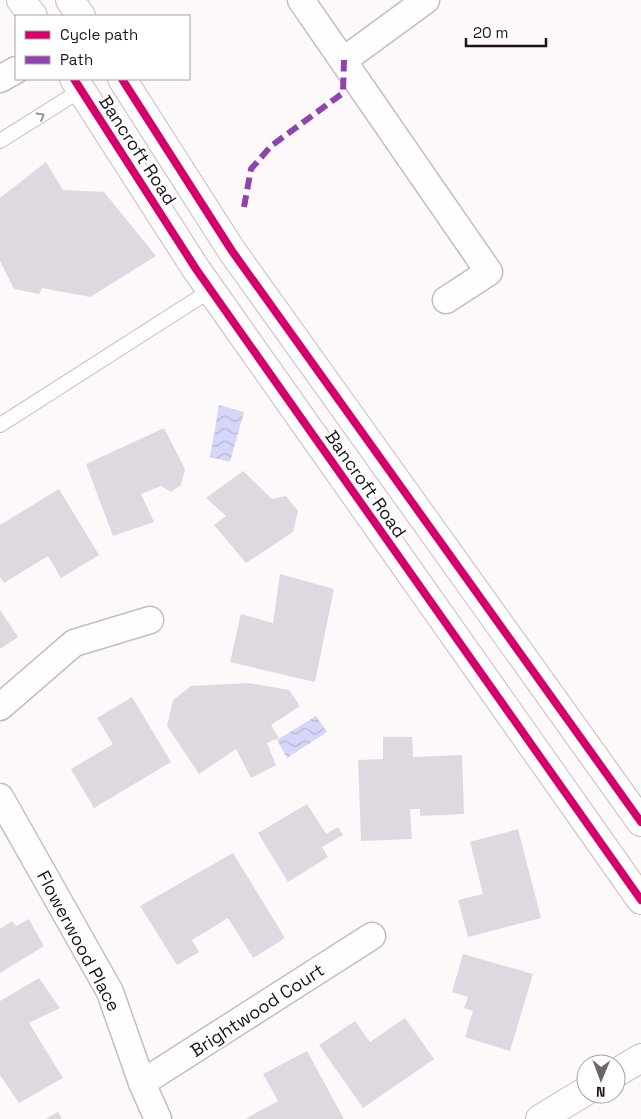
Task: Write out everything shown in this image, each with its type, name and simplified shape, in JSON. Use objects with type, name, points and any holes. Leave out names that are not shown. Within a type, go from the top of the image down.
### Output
[{"type":"street","points":[[21,0],[32,15]]},
{"type":"street","points":[[70,0],[80,15]]},
{"type":"street","points":[[301,0],[489,272],[446,300]]},
{"type":"street","points":[[344,60],[426,0]]},
{"type":"street","points":[[0,79],[15,71]]},
{"type":"street","name":"Bancroft Road","points":[[123,80],[232,251],[637,809]]},
{"type":"street","name":"Bancroft Road","points":[[78,84],[211,290],[641,900]]},
{"type":"street","points":[[0,707],[74,643],[150,620]]},
{"type":"street","name":"Flowerwood Place","points":[[0,797],[110,992],[142,1083],[158,1119]]},
{"type":"street","name":"Brightwood Court","points":[[142,1083],[372,936]]},
{"type":"street","points":[[626,1067],[641,1058]]},
{"type":"street","points":[[540,1119],[576,1097]]},
{"type":"lane","points":[[0,141],[78,84]]},
{"type":"lane","points":[[0,424],[211,290]]},
{"type":"water","points":[[219,405],[244,412],[230,462],[210,457]]},
{"type":"water","points":[[316,716],[327,732],[287,758],[277,740]]},
{"type":"building","points":[[46,162],[63,190],[104,192],[156,256],[90,297],[42,288],[39,294],[14,289],[0,261],[0,198]]},
{"type":"building","points":[[164,428],[185,469],[181,485],[171,492],[161,486],[141,494],[154,522],[113,536],[86,464]]},
{"type":"building","points":[[243,471],[272,499],[286,496],[298,511],[293,532],[246,563],[214,525],[226,516],[206,498]]},
{"type":"building","points":[[59,489],[99,555],[61,578],[48,556],[4,583],[0,577],[0,525]]},
{"type":"building","points":[[280,574],[334,589],[315,682],[230,662],[241,614],[273,623]]},
{"type":"building","points":[[0,610],[18,637],[0,649]]},
{"type":"building","points":[[248,683],[289,690],[300,706],[271,725],[279,738],[267,743],[276,765],[251,778],[236,749],[199,774],[167,726],[173,700],[191,686]]},
{"type":"building","points":[[132,697],[171,762],[94,808],[71,769],[113,744],[97,718]]},
{"type":"building","points":[[383,737],[412,737],[413,757],[462,755],[464,814],[420,816],[420,809],[410,809],[412,839],[361,841],[358,760],[383,759]]},
{"type":"building","points":[[307,804],[326,834],[338,827],[343,835],[322,847],[328,857],[288,882],[258,833]]},
{"type":"building","points":[[518,829],[541,918],[468,937],[458,900],[483,894],[470,842]]},
{"type":"building","points":[[233,853],[285,938],[253,958],[228,918],[192,940],[199,952],[177,965],[140,906]]},
{"type":"building","points":[[29,919],[44,946],[0,973],[0,929],[12,921],[16,926]]},
{"type":"building","points":[[463,954],[533,974],[510,1051],[465,1037],[473,1011],[464,1008],[468,997],[452,992]]},
{"type":"building","points":[[39,978],[60,1008],[29,1023],[63,1078],[19,1103],[0,1075],[0,1001]]},
{"type":"building","points":[[405,1018],[434,1059],[363,1108],[319,1045],[355,1021],[370,1042]]},
{"type":"building","points":[[307,1051],[344,1119],[245,1119],[278,1101],[263,1074]]},
{"type":"building","points":[[58,1112],[62,1119],[45,1119]]},
{"type":"marked path","points":[[244,207],[251,169],[271,146],[343,93],[344,60]]},
{"type":"cycle path","points":[[75,80],[196,269],[641,900]]},
{"type":"cycle path","points":[[123,80],[232,251],[641,822]]}]
